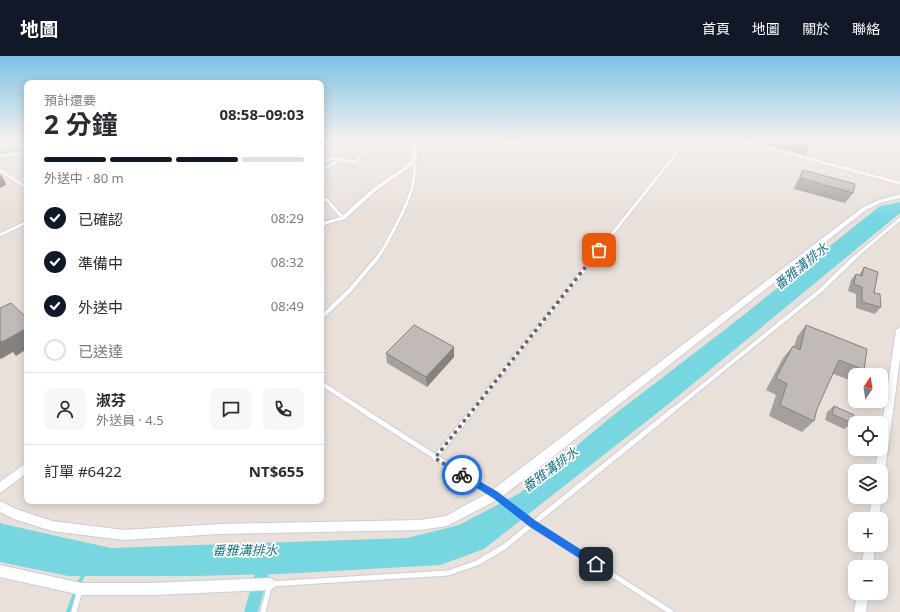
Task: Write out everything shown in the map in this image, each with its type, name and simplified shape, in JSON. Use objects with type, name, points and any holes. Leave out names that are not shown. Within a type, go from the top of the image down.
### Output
[{"type":"street","points":[[324,225],[343,218],[374,190],[407,167]]},
{"type":"street","points":[[0,506],[14,514],[52,526],[124,535],[219,529],[420,525],[447,521],[496,495],[864,209],[878,202],[900,196]]},
{"type":"street","points":[[881,464],[900,330]]},
{"type":"street","points":[[0,488],[24,469]]},
{"type":"street","points":[[0,571],[81,589],[153,589],[270,584]]},
{"type":"street","points":[[860,612],[862,600]]},
{"type":"lane","points":[[324,315],[345,297],[378,257],[402,212],[410,193],[414,180],[415,167]]},
{"type":"lane","points":[[435,458],[665,167]]},
{"type":"lane","points":[[841,167],[900,183]]},
{"type":"lane","points":[[0,170],[24,186]]},
{"type":"lane","points":[[324,199],[327,200],[343,218]]},
{"type":"lane","points":[[263,612],[270,584],[448,573],[477,563],[497,551],[533,524],[821,290],[863,249],[900,219]]},
{"type":"lane","points":[[0,235],[24,223]]},
{"type":"lane","points":[[324,385],[435,458],[496,495],[533,524],[671,612]]},
{"type":"lane","points":[[74,612],[81,589]]},
{"type":"water","name":"番雅溝排水","points":[[900,202],[900,213],[666,406],[484,549],[440,565],[280,574],[68,576],[0,562],[0,522],[3,524],[111,548],[407,538],[459,525],[520,493],[611,417],[731,325],[880,206]]},
{"type":"building","points":[[803,170],[855,184],[853,193],[800,178]]},
{"type":"building","points":[[864,267],[878,272],[874,293],[880,294],[881,307],[862,302],[862,287],[854,284],[856,274],[862,276]]},
{"type":"building","points":[[11,303],[24,315],[24,330],[2,342],[0,340],[0,308]]},
{"type":"building","points":[[414,325],[454,347],[426,377],[386,353]]},
{"type":"building","points":[[806,325],[867,349],[864,368],[859,368],[839,360],[817,409],[814,421],[780,405],[787,384],[776,378],[793,346],[800,350]]},
{"type":"building","points":[[834,406],[854,415],[848,416],[848,421],[832,414]]},
{"type":"waterway","name":"番雅溝排水","points":[[251,612],[265,563]]},
{"type":"waterway","points":[[78,586],[84,573]]},
{"type":"waterway","points":[[68,612],[76,591]]},
{"type":"way so far","points":[[462,475],[435,458],[599,250]]},
{"type":"route","points":[[462,475],[496,495],[533,524],[596,564]]}]
